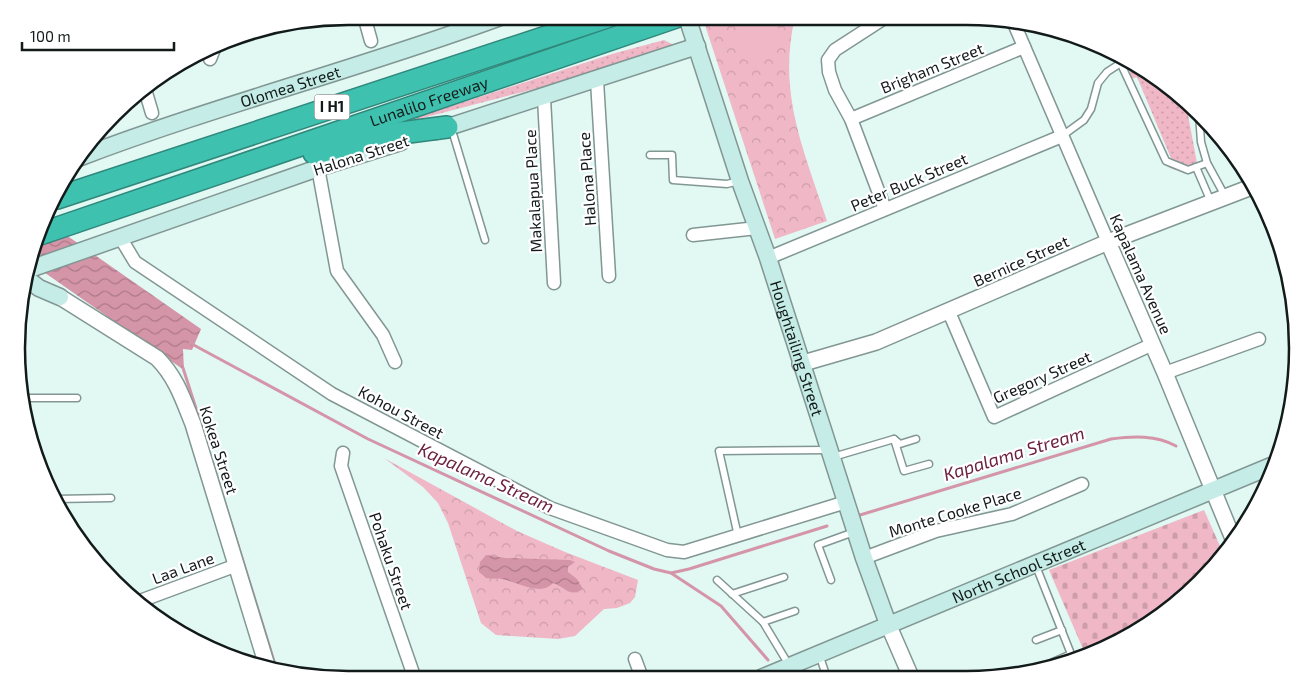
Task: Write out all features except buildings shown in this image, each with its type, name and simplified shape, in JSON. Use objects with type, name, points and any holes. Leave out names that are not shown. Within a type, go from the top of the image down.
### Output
[{"type":"highway","name":"Lunalilo Freeway","points":[[63,196],[580,25]]},
{"type":"highway","name":"Lunalilo Freeway","points":[[47,232],[187,182],[653,25]]},
{"type":"highway","points":[[187,182],[401,133],[449,127]]},
{"type":"main road","name":"Olomea Street","points":[[90,154],[225,107],[480,25]]},
{"type":"main road","name":"Houghtailing Street","points":[[690,25],[740,181],[768,258],[800,364],[855,531],[888,624]]},
{"type":"main road","name":"Halona Street","points":[[35,269],[89,248],[318,168],[597,81],[697,46]]},
{"type":"main road","points":[[34,274],[60,297]]},
{"type":"main road","name":"North School Street","points":[[777,671],[1265,468]]},
{"type":"street","points":[[367,25],[371,41]]},
{"type":"street","points":[[874,25],[835,50],[828,60],[829,72],[835,90],[851,119],[885,209]]},
{"type":"street","name":"Kapalama Avenue","points":[[1016,29],[1153,344],[1231,533]]},
{"type":"street","name":"Brigham Street","points":[[851,119],[1024,47]]},
{"type":"street","name":"Halona Place","points":[[597,81],[609,276]]},
{"type":"street","points":[[147,95],[152,113]]},
{"type":"street","name":"Makalapua Place","points":[[544,98],[554,283]]},
{"type":"street","name":"Peter Buck Street","points":[[768,258],[1062,136]]},
{"type":"street","points":[[318,168],[337,271],[383,335],[395,362]]},
{"type":"street","name":"Bernice Street","points":[[800,364],[876,342],[1108,242],[1247,189]]},
{"type":"street","points":[[694,235],[757,228]]},
{"type":"street","name":"Kohou Street","points":[[120,237],[135,262],[332,394],[550,508],[667,550],[684,552],[846,502]]},
{"type":"street","name":"Kokea Street","points":[[60,297],[157,358],[170,371],[178,384],[193,424],[265,660]]},
{"type":"street","name":"Gregory Street","points":[[949,312],[994,417],[1153,344]]},
{"type":"street","points":[[1165,373],[1259,339]]},
{"type":"street","name":"Pohaku Street","points":[[343,454],[341,466],[412,671]]},
{"type":"street","name":"Monte Cooke Place","points":[[864,558],[936,531],[1012,514],[1082,484]]},
{"type":"street","name":"Laa Lane","points":[[145,599],[237,565]]},
{"type":"street","name":"Houghtailing Street","points":[[888,624],[908,671]]},
{"type":"street","points":[[635,659],[639,671]]},
{"type":"lane","points":[[453,25],[456,34]]},
{"type":"lane","points":[[1062,136],[1084,120],[1092,108],[1098,83],[1119,63]]},
{"type":"lane","points":[[1121,64],[1166,161],[1188,170],[1206,163]]},
{"type":"lane","points":[[449,127],[486,240]]},
{"type":"lane","points":[[1202,128],[1201,142],[1219,200]]},
{"type":"lane","points":[[650,155],[672,155],[673,180],[728,184],[740,181]]},
{"type":"lane","points":[[1196,166],[1219,200]]},
{"type":"lane","points":[[29,398],[77,398]]},
{"type":"lane","points":[[738,536],[719,451],[830,454],[894,439]]},
{"type":"lane","points":[[894,439],[900,444],[916,439]]},
{"type":"lane","points":[[894,439],[904,471],[929,464]]},
{"type":"lane","points":[[62,499],[111,498]]},
{"type":"lane","points":[[830,580],[818,545],[855,531]]},
{"type":"lane","points":[[1035,564],[1072,653]]},
{"type":"lane","points":[[732,594],[784,577]]},
{"type":"lane","points":[[717,580],[763,622],[789,666]]},
{"type":"lane","points":[[763,622],[795,611]]},
{"type":"lane","points":[[1036,640],[1062,630]]},
{"type":"lane","points":[[818,653],[824,671]]},
{"type":"green space","points":[[705,25],[794,25],[790,45],[789,71],[791,96],[802,145],[827,221],[775,239]]},
{"type":"green space","points":[[749,25],[776,25],[784,43],[745,60],[732,32]]},
{"type":"green space","points":[[664,40],[674,45],[561,82],[384,128],[612,54]]},
{"type":"green space","points":[[1131,70],[1163,92],[1188,114],[1197,163],[1182,170],[1175,170],[1167,166],[1173,163],[1137,77],[1131,79],[1129,76]]},
{"type":"green space","points":[[384,458],[517,531],[638,580],[635,597],[630,603],[617,608],[604,609],[575,636],[558,639],[496,635],[481,623],[448,523],[438,503],[423,487]]},
{"type":"green space","points":[[1204,510],[1220,547],[1179,591],[1163,604],[1128,628],[1083,649],[1049,570]]},
{"type":"water","points":[[50,224],[201,329],[192,350],[183,349],[184,370],[35,266]]},
{"type":"water","points":[[486,555],[506,558],[570,560],[575,562],[568,567],[568,572],[577,579],[583,589],[571,592],[553,583],[548,587],[536,589],[502,579],[486,578],[479,572],[480,562]]},
{"type":"waterway","name":"Kapalama Stream","points":[[190,343],[368,439],[609,551],[654,569],[671,573],[689,569],[827,526]]},
{"type":"waterway","points":[[183,368],[201,424]]},
{"type":"waterway","name":"Kapalama Stream","points":[[860,515],[1111,439],[1144,437],[1168,442],[1176,446]]},
{"type":"waterway","points":[[212,461],[274,662]]},
{"type":"waterway","points":[[671,573],[721,606],[768,660]]}]
